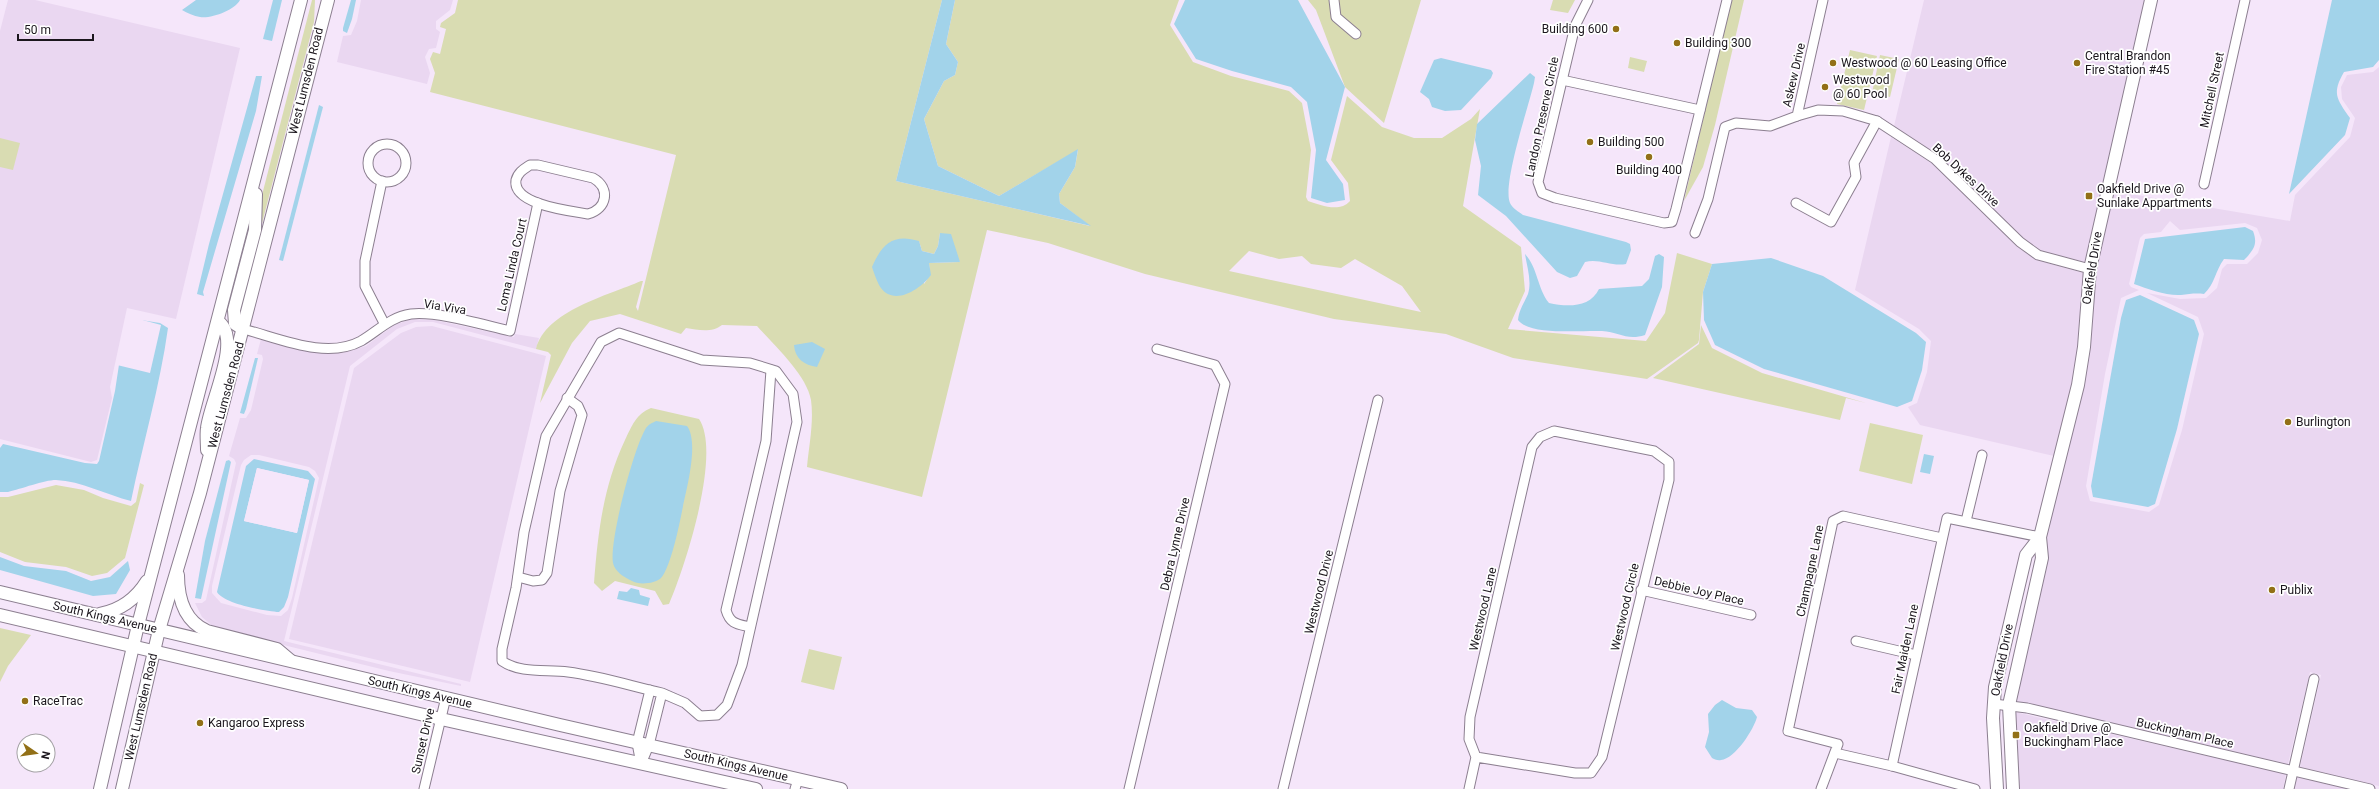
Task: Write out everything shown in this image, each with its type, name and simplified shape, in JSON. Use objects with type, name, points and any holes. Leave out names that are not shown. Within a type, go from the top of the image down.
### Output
[{"type":"main road","name":"West Lumsden Road","points":[[100,789],[138,625],[219,322],[301,0]]},
{"type":"main road","points":[[318,0],[321,24]]},
{"type":"main road","name":"West Lumsden Road","points":[[122,789],[159,630],[208,463],[328,0]]},
{"type":"main road","name":"Oakfield Drive","points":[[2013,789],[2009,705],[2042,558],[2040,537],[2080,372],[2090,269],[2151,0]]},
{"type":"main road","points":[[243,329],[235,324],[234,310],[255,230],[255,180]]},
{"type":"main road","points":[[208,463],[207,428],[228,345],[226,331],[219,322]]},
{"type":"main road","name":"Oakfield Drive","points":[[1998,789],[1994,704],[1998,672],[2026,555],[2040,537]]},
{"type":"main road","points":[[178,566],[180,600],[190,620],[197,627],[207,631],[277,649],[291,661]]},
{"type":"main road","points":[[96,615],[111,612],[125,606],[143,587],[152,573]]},
{"type":"main road","name":"South Kings Avenue","points":[[0,592],[650,745],[797,784],[841,789]]},
{"type":"main road","name":"South Kings Avenue","points":[[0,615],[441,718],[756,789]]},
{"type":"street","points":[[1334,0],[1336,18],[1356,34]]},
{"type":"street","name":"Landon Preserve Circle","points":[[1588,0],[1575,26],[1538,182],[1542,193],[1664,223],[1672,222],[1676,209],[1727,0]]},
{"type":"street","name":"Askew Drive","points":[[1695,233],[1708,199],[1725,127],[1736,122],[1770,126],[1797,116],[1823,0]]},
{"type":"street","name":"Mitchell Street","points":[[2204,184],[2245,0]]},
{"type":"street","points":[[1562,80],[1700,110]]},
{"type":"street","name":"Bob Dykes Drive","points":[[1797,116],[1818,110],[1843,111],[1877,121],[1935,159],[2020,242],[2038,255],[2090,269]]},
{"type":"street","points":[[1796,203],[1831,222],[1856,177],[1854,163],[1877,121]]},
{"type":"street","points":[[382,145],[394,146],[403,154],[406,166],[404,172],[394,180],[382,181],[372,175],[369,170],[369,158],[372,152],[382,145]]},
{"type":"street","points":[[530,165],[538,165],[593,178],[601,182],[605,191],[605,200],[601,207],[595,212],[588,214],[538,203],[518,192],[516,184],[517,177],[522,169],[530,165]]},
{"type":"street","points":[[382,181],[365,261],[365,286],[384,323]]},
{"type":"street","name":"Loma Linda Court","points":[[510,331],[538,203]]},
{"type":"street","name":"Via Viva","points":[[243,329],[310,346],[333,349],[343,348],[361,341],[384,323],[411,314],[434,315],[510,331]]},
{"type":"street","points":[[619,334],[702,360],[750,363],[771,370],[776,371],[793,394],[797,422],[742,665],[727,705],[717,715],[700,716],[685,703],[662,693],[568,672],[540,671],[509,666],[502,661],[502,650],[518,577],[524,532],[546,436],[601,342],[619,334]]},
{"type":"street","name":"Debra Lynne Drive","points":[[1129,789],[1225,384],[1215,365],[1157,349]]},
{"type":"street","points":[[750,627],[733,624],[729,620],[726,610],[766,440],[771,370]]},
{"type":"street","points":[[518,577],[537,581],[542,580],[548,573],[560,491],[582,415],[578,406],[567,398]]},
{"type":"street","name":"Westwood Drive","points":[[1283,789],[1378,400]]},
{"type":"street","name":"Westwood Circle","points":[[1476,757],[1575,773],[1590,773],[1602,757],[1668,480],[1669,462],[1654,451],[1554,431],[1540,437]]},
{"type":"street","name":"Westwood Lane","points":[[1476,757],[1468,739],[1470,717],[1532,447],[1540,437]]},
{"type":"street","points":[[1966,521],[1982,455]]},
{"type":"street","name":"Champagne Lane","points":[[1835,753],[1838,744],[1788,731],[1833,521],[1843,516],[1942,538]]},
{"type":"street","points":[[1942,538],[1947,518],[2040,537]]},
{"type":"street","name":"Fair Maiden Lane","points":[[1892,766],[1942,538]]},
{"type":"street","name":"Debbie Joy Place","points":[[1641,590],[1750,615]]},
{"type":"street","points":[[1856,641],[1916,655]]},
{"type":"street","points":[[2288,789],[2314,679]]},
{"type":"street","points":[[641,764],[637,743],[650,690]]},
{"type":"street","points":[[641,764],[650,745],[662,693]]},
{"type":"street","name":"Sunset Drive","points":[[424,789],[446,697]]},
{"type":"street","name":"Buckingham Place","points":[[1994,704],[2009,705],[2370,789]]},
{"type":"street","points":[[1821,789],[1835,753],[1892,766],[1975,789]]},
{"type":"street","points":[[1470,789],[1476,757]]},
{"type":"shaded area","points":[[8,0],[35,0],[240,48],[176,319],[127,308],[110,387],[112,398],[97,460],[91,462],[0,439],[0,31]]},
{"type":"shaded area","points":[[361,0],[453,0],[450,10],[436,21],[436,29],[440,32],[436,48],[429,49],[425,57],[430,73],[427,84],[337,62],[343,36],[351,35],[357,21]]},
{"type":"shaded area","points":[[1924,0],[2145,0],[2085,262],[2041,251],[2023,238],[1939,156],[1894,126]]},
{"type":"shaded area","points":[[2379,67],[2379,786],[2300,767],[2321,675],[2310,672],[2288,764],[2015,701],[2048,559],[2046,535],[2084,386],[2089,348],[2095,270],[2113,191],[2290,221],[2295,195],[2350,137],[2355,118],[2342,99],[2341,87],[2347,75],[2373,72]],"holes":[[[2170,221],[2180,230],[2245,223],[2257,228],[2262,240],[2258,253],[2247,264],[2227,264],[2222,269],[2217,288],[2206,298],[2180,299],[2147,293],[2198,317],[2204,334],[2182,430],[2159,505],[2149,512],[2090,501],[2086,486],[2105,374],[2121,298],[2139,290],[2131,287],[2129,284],[2140,238],[2144,234],[2161,232]]]},
{"type":"shaded area","points":[[1891,137],[1931,163],[2016,246],[2036,260],[2083,273],[2076,365],[2054,456],[1920,425],[1908,407],[1917,403],[1927,372],[1931,341],[1919,329],[1855,290]]},
{"type":"shaded area","points":[[412,319],[434,320],[514,337],[515,334],[539,338],[536,349],[433,322],[415,322],[397,329],[350,366],[284,641],[461,684],[461,686],[389,671],[215,628],[202,617],[195,603],[202,603],[206,600],[236,463],[234,459],[229,456],[240,418],[246,418],[251,410],[263,359],[262,355],[257,354],[261,339],[321,353],[343,353],[366,346],[394,325]],"holes":[[[251,455],[259,455],[309,467],[315,471],[319,478],[292,598],[288,610],[281,616],[267,615],[221,603],[212,593],[212,586],[241,465],[244,460]]]},
{"type":"shaded area","points":[[432,326],[546,356],[470,682],[289,639],[354,368],[401,333],[416,327]]},
{"type":"shaded area","points":[[2015,712],[2286,774],[2283,789],[2019,789]]},
{"type":"shaded area","points":[[2297,777],[2348,789],[2294,789]]},
{"type":"green space","points":[[312,0],[315,0],[314,22],[241,305],[261,199]]},
{"type":"green space","points":[[458,0],[942,0],[896,181],[1090,226],[1060,203],[1059,194],[1075,167],[1078,150],[999,196],[938,166],[924,119],[944,81],[955,75],[958,62],[946,44],[955,0],[1179,0],[1170,25],[1193,62],[1231,76],[1289,91],[1302,103],[1311,150],[1306,197],[1308,201],[1324,206],[1341,207],[1350,201],[1348,183],[1331,160],[1347,96],[1382,127],[1414,138],[1442,138],[1471,119],[1480,109],[1463,206],[1521,247],[1525,291],[1508,329],[1646,341],[1665,313],[1677,253],[1712,264],[1703,292],[1699,340],[1698,343],[1647,379],[1513,358],[1446,334],[1334,319],[1145,274],[1048,243],[987,230],[922,497],[807,467],[812,417],[811,400],[808,390],[796,370],[757,326],[722,325],[718,328],[709,330],[695,330],[686,328],[681,334],[620,314],[590,321],[572,343],[540,403],[551,355],[548,352],[536,349],[542,336],[552,324],[565,314],[580,306],[612,292],[643,281],[636,307],[638,311],[676,155],[430,92],[435,73],[430,59],[433,52],[440,54],[446,29],[440,27],[441,23],[455,13]],"holes":[[[940,233],[960,262],[929,263],[930,275],[924,284],[919,241],[922,251],[934,254],[938,246]],[[1249,251],[1279,259],[1302,256],[1311,264],[1341,268],[1355,259],[1402,286],[1421,312],[1229,271]]]},
{"type":"green space","points":[[1308,0],[1421,0],[1384,123],[1345,87],[1316,10]]},
{"type":"green space","points":[[1553,0],[1575,0],[1568,13],[1550,10]]},
{"type":"green space","points":[[1731,0],[1744,0],[1715,125],[1703,167],[1684,201]]},
{"type":"green space","points":[[1850,50],[1877,56],[1864,110],[1837,104]]},
{"type":"green space","points":[[1880,55],[1899,59],[1890,97],[1872,93]]},
{"type":"green space","points":[[1630,57],[1647,61],[1644,72],[1628,68]]},
{"type":"green space","points":[[0,138],[20,143],[13,170],[0,167]]},
{"type":"green space","points":[[1701,325],[1712,348],[1762,373],[1866,403],[1846,398],[1840,420],[1653,378],[1699,344]]},
{"type":"green space","points":[[651,408],[699,419],[705,435],[706,457],[704,483],[699,510],[692,538],[676,587],[669,604],[663,605],[655,591],[615,581],[602,591],[594,583],[597,546],[611,475],[632,425],[638,417]]},
{"type":"green space","points":[[1870,423],[1923,435],[1912,484],[1859,471]]},
{"type":"green space","points":[[140,483],[144,485],[125,558],[107,573],[92,576],[66,567],[25,562],[0,552],[0,497],[8,497],[56,485],[84,490],[103,498],[131,506],[136,502]]},
{"type":"green space","points":[[0,628],[31,635],[8,666],[0,682]]},
{"type":"green space","points":[[809,649],[842,657],[834,690],[801,682]]},
{"type":"water","points":[[196,0],[240,0],[228,10],[210,17],[195,16],[182,10]]},
{"type":"water","points":[[273,0],[282,0],[272,41],[263,39]]},
{"type":"water","points":[[351,0],[356,0],[347,33],[343,31],[343,28]]},
{"type":"water","points":[[942,0],[955,0],[946,44],[958,62],[955,75],[944,81],[924,119],[938,166],[999,196],[1078,149],[1075,167],[1059,194],[1060,203],[1091,226],[896,181]]},
{"type":"water","points":[[1185,0],[1298,0],[1345,87],[1326,160],[1343,184],[1345,200],[1327,203],[1311,198],[1316,150],[1307,102],[1291,87],[1232,71],[1196,59],[1174,24]]},
{"type":"water","points":[[2332,0],[2379,0],[2379,60],[2373,67],[2344,72],[2338,85],[2337,95],[2341,105],[2350,118],[2345,135],[2289,194]]},
{"type":"water","points":[[1441,58],[1491,70],[1493,73],[1491,78],[1461,110],[1445,111],[1432,107],[1429,99],[1420,92],[1434,60]]},
{"type":"water","points":[[1530,73],[1535,77],[1513,163],[1509,194],[1511,205],[1523,215],[1630,244],[1631,250],[1626,264],[1621,265],[1595,261],[1585,262],[1577,276],[1570,278],[1557,272],[1506,216],[1478,195],[1481,166],[1475,140],[1477,124]]},
{"type":"water","points":[[256,76],[262,76],[256,111],[203,292],[204,296],[197,294],[209,244]]},
{"type":"water","points":[[319,105],[323,107],[283,261],[279,260]]},
{"type":"water","points":[[2245,227],[2253,231],[2255,243],[2253,250],[2244,260],[2224,259],[2213,282],[2204,294],[2175,295],[2157,292],[2134,284],[2145,239]]},
{"type":"water","points":[[940,233],[951,234],[960,262],[929,263],[931,275],[913,291],[898,296],[885,292],[879,285],[872,267],[884,247],[895,240],[902,238],[910,239],[919,241],[922,251],[934,254],[938,246]]},
{"type":"water","points":[[1525,254],[1533,265],[1542,291],[1549,303],[1563,305],[1577,305],[1584,303],[1590,300],[1599,289],[1642,286],[1649,279],[1655,256],[1659,254],[1664,257],[1662,287],[1645,335],[1639,337],[1628,337],[1602,331],[1557,331],[1524,325],[1518,320],[1528,294],[1530,284]]},
{"type":"water","points":[[1771,258],[1823,276],[1916,333],[1926,342],[1922,370],[1912,401],[1897,407],[1764,369],[1715,345],[1704,320],[1703,292],[1712,264]]},
{"type":"water","points":[[2140,295],[2194,320],[2199,334],[2177,429],[2155,504],[2148,507],[2093,497],[2091,486],[2121,318],[2126,300]]},
{"type":"water","points":[[141,320],[160,323],[168,328],[156,393],[131,501],[75,483],[56,480],[39,483],[8,492],[0,492],[0,448],[3,444],[85,463],[97,464],[99,461],[115,391],[120,358]]},
{"type":"water","points":[[812,342],[825,349],[817,367],[808,365],[798,358],[794,345]]},
{"type":"water","points":[[255,358],[258,358],[244,414],[240,413]]},
{"type":"water","points":[[656,421],[687,426],[692,443],[691,465],[672,555],[665,572],[661,578],[655,582],[638,583],[620,574],[613,563],[613,552],[619,516],[635,454],[646,428]]},
{"type":"water","points":[[1924,454],[1934,456],[1930,474],[1920,472]]},
{"type":"water","points":[[254,459],[308,471],[315,479],[288,597],[284,607],[279,612],[236,603],[221,596],[217,592],[246,466]],"holes":[[[257,468],[309,480],[297,533],[244,521]]]},
{"type":"water","points":[[229,460],[231,462],[201,599],[195,598],[205,541],[226,461]]},
{"type":"water","points":[[0,557],[24,566],[66,571],[91,581],[110,577],[128,561],[130,570],[116,594],[93,596],[0,570]]},
{"type":"water","points":[[631,588],[639,590],[640,595],[650,598],[648,606],[617,599],[619,591],[627,592]]},
{"type":"water","points":[[1722,700],[1736,708],[1752,710],[1757,717],[1748,736],[1738,749],[1726,758],[1716,760],[1712,758],[1705,747],[1709,732],[1708,714],[1715,705]]},
{"type":"pier","points":[[139,319],[161,325],[150,373],[117,365],[124,331]]},
{"type":"pier","points":[[257,468],[309,480],[297,533],[244,521]],"holes":[[[258,470],[307,482],[296,531],[247,519]]]},
{"type":"place","name":"Building 600","points":[[1616,29]]},
{"type":"place","name":"Building 300","points":[[1677,43]]},
{"type":"place","name":"Westwood @ 60 Leasing Office","points":[[1833,63]]},
{"type":"place","name":"Central Brandon Fire Station #45","points":[[2077,63]]},
{"type":"place","name":"Westwood @ 60 Pool","points":[[1825,87]]},
{"type":"place","name":"Building 500","points":[[1590,142]]},
{"type":"place","name":"Building 400","points":[[1649,157]]},
{"type":"place","name":"Oakfield Drive @ Sunlake Appartments","points":[[2089,196]]},
{"type":"place","name":"Burlington","points":[[2288,422]]},
{"type":"place","name":"Publix","points":[[2272,590]]},
{"type":"place","name":"RaceTrac","points":[[25,701]]},
{"type":"place","name":"Kangaroo Express","points":[[200,723]]},
{"type":"place","name":"Oakfield Drive @ Buckingham Place","points":[[2016,735]]}]
